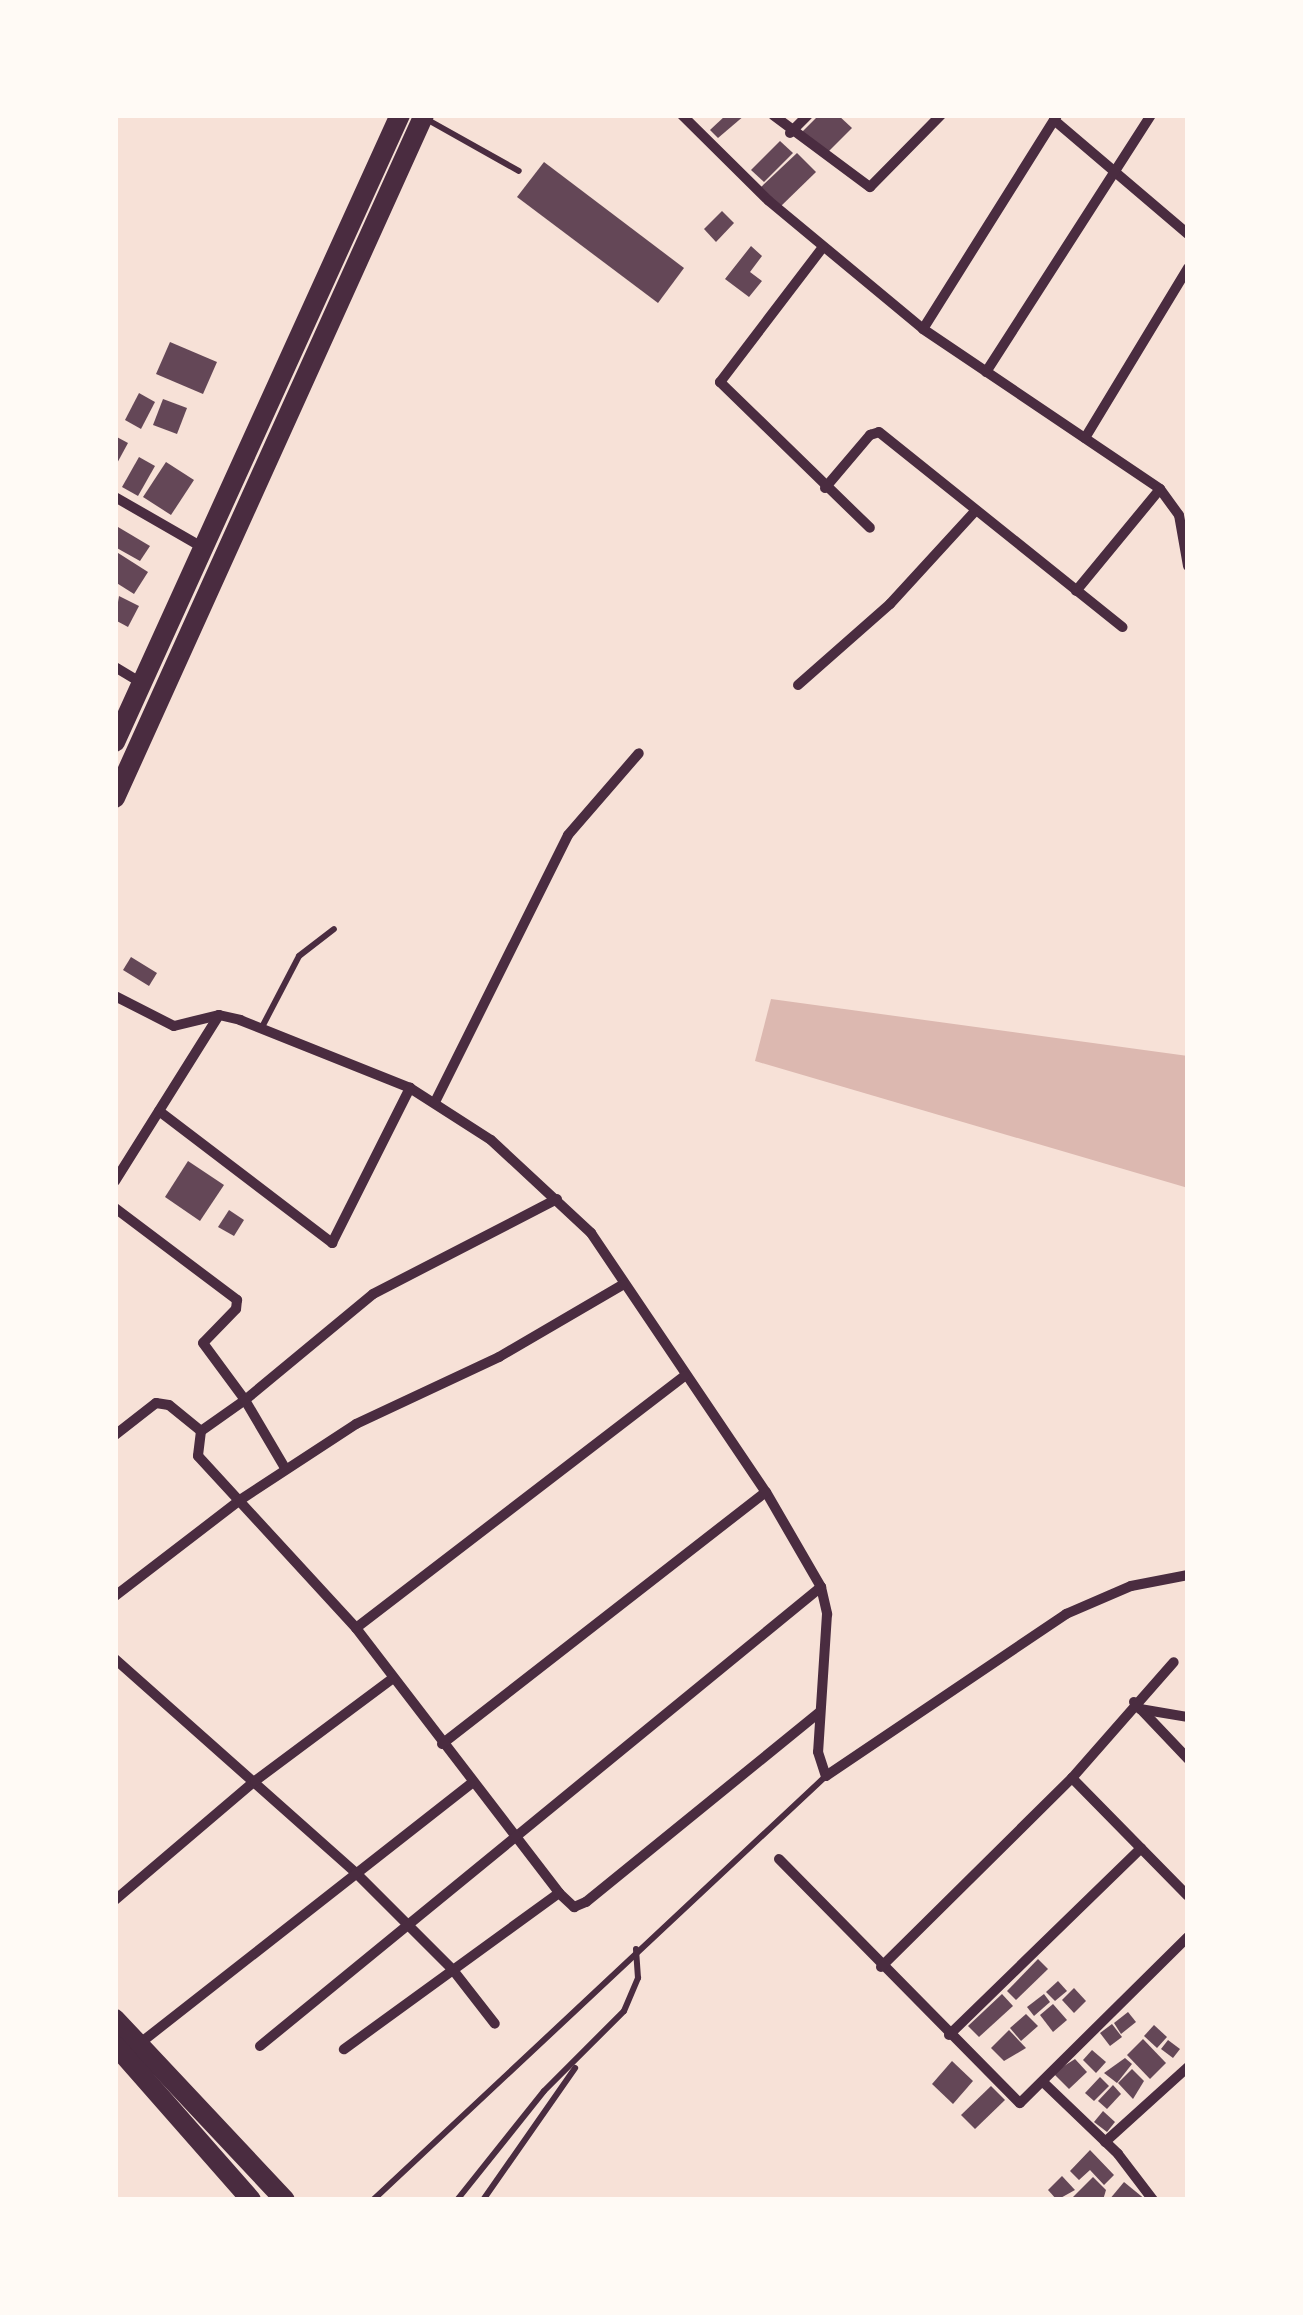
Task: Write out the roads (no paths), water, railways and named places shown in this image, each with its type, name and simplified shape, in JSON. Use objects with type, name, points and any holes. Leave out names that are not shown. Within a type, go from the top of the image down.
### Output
[{"type":"highway","points":[[115,742],[400,115]]},
{"type":"highway","points":[[115,798],[423,116]]},
{"type":"highway","points":[[115,2019],[284,2200]]},
{"type":"highway","points":[[115,2045],[252,2200]]},
{"type":"street","points":[[684,115],[823,247],[923,329],[1160,490],[1179,515],[1188,566]]},
{"type":"street","points":[[773,115],[790,133],[870,186],[941,115]]},
{"type":"street","points":[[790,133],[808,115]]},
{"type":"street","points":[[986,372],[1112,170],[1151,115]]},
{"type":"street","points":[[923,329],[1056,118],[1188,234]]},
{"type":"street","points":[[823,247],[720,382],[870,528]]},
{"type":"street","points":[[1085,438],[1188,268]]},
{"type":"street","points":[[825,488],[875,431],[1122,628]]},
{"type":"street","points":[[1076,591],[1160,490]]},
{"type":"street","points":[[115,497],[202,547]]},
{"type":"street","points":[[798,685],[890,604],[976,510]]},
{"type":"street","points":[[115,667],[142,683]]},
{"type":"street","points":[[435,1102],[568,835],[639,753]]},
{"type":"street","points":[[115,996],[174,1026],[218,1015],[410,1088],[435,1102],[558,1199],[591,1233],[622,1286],[766,1492],[820,1587],[827,1614],[818,1752],[826,1776],[1066,1614],[1131,1586],[1188,1575]]},
{"type":"street","points":[[115,1182],[218,1015]]},
{"type":"street","points":[[159,1111],[332,1243],[410,1088]]},
{"type":"street","points":[[558,1199],[373,1294],[245,1400],[201,1431],[198,1456],[356,1628],[470,1784],[574,1906],[586,1902],[820,1712]]},
{"type":"street","points":[[115,1208],[237,1300],[236,1309],[203,1343],[245,1400],[285,1468]]},
{"type":"street","points":[[115,1596],[285,1468],[622,1286]]},
{"type":"street","points":[[356,1628],[684,1376]]},
{"type":"street","points":[[115,1435],[156,1403],[169,1405],[201,1431]]},
{"type":"street","points":[[442,1744],[766,1492]]},
{"type":"street","points":[[260,2046],[820,1587]]},
{"type":"street","points":[[115,1659],[355,1872],[453,1970],[495,2024]]},
{"type":"street","points":[[881,1967],[1072,1778],[1174,1662]]},
{"type":"street","points":[[115,1900],[256,1782],[393,1678]]},
{"type":"street","points":[[1137,1705],[1188,1717]]},
{"type":"street","points":[[1137,1705],[1188,1759]]},
{"type":"street","points":[[1072,1778],[1188,1896]]},
{"type":"street","points":[[138,2045],[470,1784]]},
{"type":"street","points":[[949,2034],[1141,1848]]},
{"type":"street","points":[[779,1859],[881,1967],[1017,2101],[1024,2102],[1188,1937]]},
{"type":"street","points":[[344,2049],[559,1893]]},
{"type":"street","points":[[1105,2142],[1188,2067]]},
{"type":"street","points":[[1043,2082],[1105,2142],[1153,2200]]},
{"type":"lane","points":[[423,116],[519,171]]},
{"type":"lane","points":[[262,1030],[299,956],[334,930]]},
{"type":"lane","points":[[373,2200],[515,2073],[636,1948],[826,1776]]},
{"type":"lane","points":[[483,2200],[582,2058],[633,1995],[636,1948]]},
{"type":"lane","points":[[457,2200],[544,2091],[582,2058]]}]
